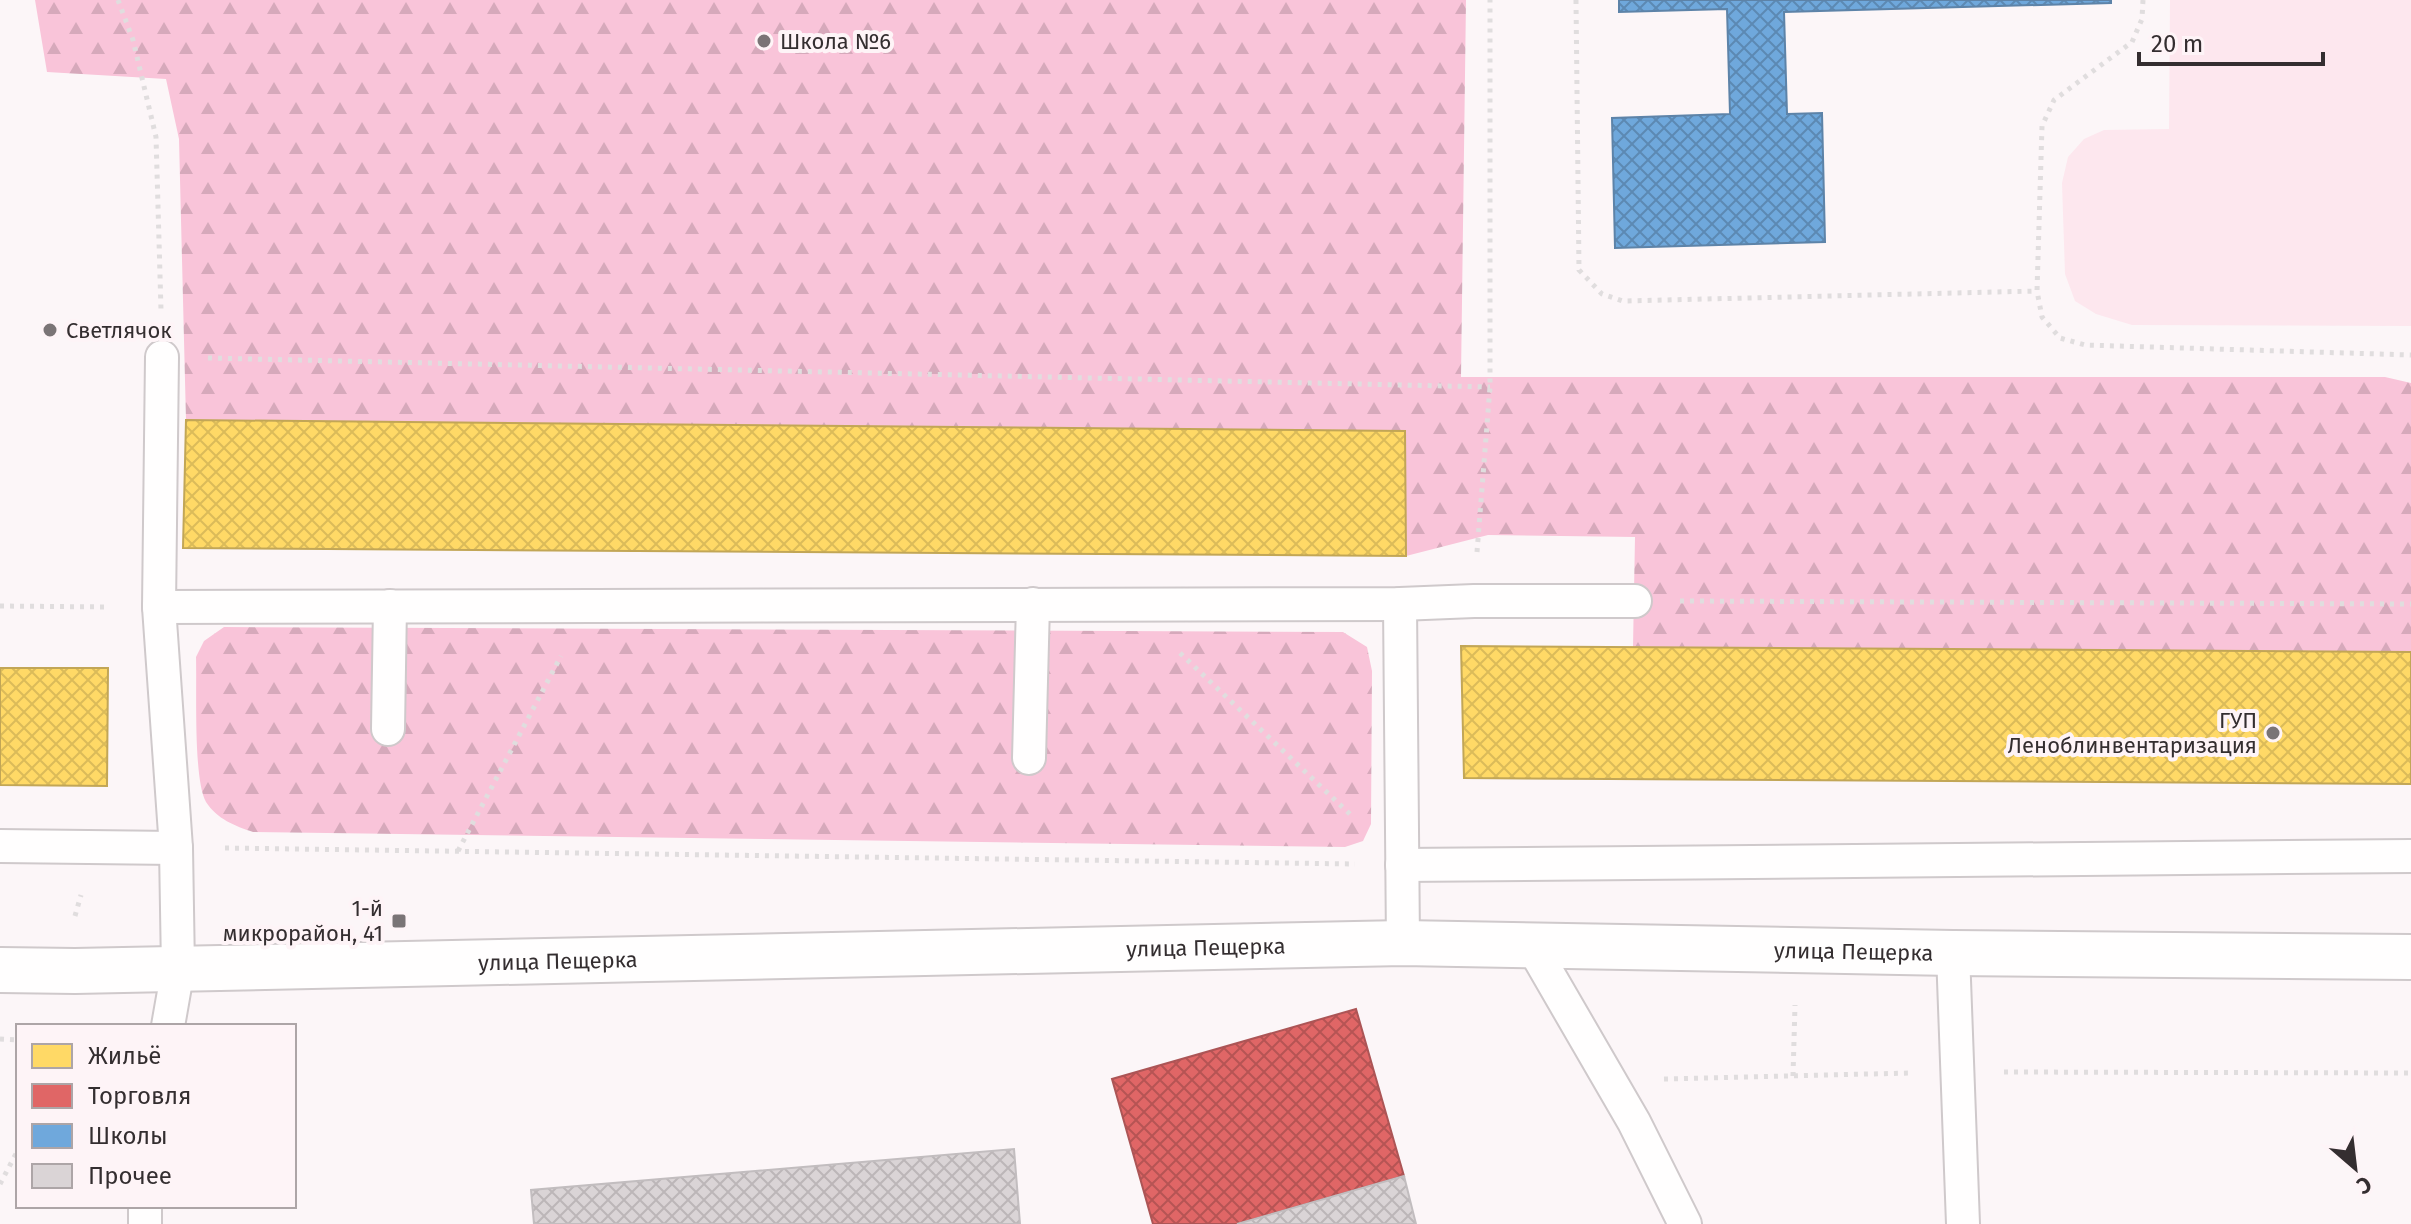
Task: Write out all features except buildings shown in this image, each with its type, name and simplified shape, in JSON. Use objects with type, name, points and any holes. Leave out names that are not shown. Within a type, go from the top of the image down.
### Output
[{"type":"street","name":"улица Пещерка","points":[[0,970],[75,971],[1403,943],[2411,957]]},
{"type":"lane","points":[[162,357],[159,607],[176,848],[178,969],[168,1024]]},
{"type":"lane","points":[[159,607],[1635,601]]},
{"type":"lane","points":[[1029,758],[1033,604]]},
{"type":"lane","points":[[1400,604],[1403,943]]},
{"type":"lane","points":[[388,729],[390,606]]},
{"type":"lane","points":[[0,846],[176,848]]},
{"type":"lane","points":[[1402,865],[2411,856]]},
{"type":"lane","points":[[1532,946],[1610,1080],[1685,1224]]},
{"type":"lane","points":[[1953,953],[1963,1224]]},
{"type":"path","points":[[118,0],[133,40],[156,137],[162,357],[1490,387]]},
{"type":"path","points":[[1474,601],[1490,387],[1490,0]]},
{"type":"path","points":[[1576,0],[1579,270],[1602,294],[1623,301],[2037,291]]},
{"type":"path","points":[[2143,0],[2142,19],[2132,42],[2054,100],[2042,126],[2037,291],[2042,317],[2060,338],[2085,345],[2411,355]]},
{"type":"path","points":[[1635,601],[2411,604]]},
{"type":"path","points":[[1129,604],[1402,865]]},
{"type":"path","points":[[0,606],[159,607]]},
{"type":"path","points":[[458,851],[587,606]]},
{"type":"path","points":[[176,848],[1402,865]]},
{"type":"path","points":[[1610,1080],[1957,1072],[2411,1073]]},
{"type":"path","points":[[0,1184],[16,1154]]},
{"type":"shaded area","points":[[2170,0],[2411,0],[2411,326],[2132,325],[2096,314],[2075,301],[2065,274],[2062,183],[2068,157],[2084,139],[2104,130],[2169,129]]},
{"type":"green space","points":[[35,0],[1466,0],[1461,377],[2385,377],[2411,383],[2411,652],[1633,647],[1635,537],[1488,535],[1406,556],[1404,431],[186,420],[179,139],[166,79],[47,72]]},
{"type":"green space","points":[[224,627],[1343,632],[1367,647],[1372,671],[1371,824],[1363,841],[1345,847],[253,832],[227,821],[210,808],[199,774],[196,657],[204,641]]},
{"type":"place","name":"Школа №6","points":[[764,41]]},
{"type":"place","name":"Светлячок","points":[[50,330]]},
{"type":"place","name":"ГУП Леноблинвентаризация","points":[[2273,733]]},
{"type":"place","name":"1-й микрорайон, 41","points":[[399,921]]}]
